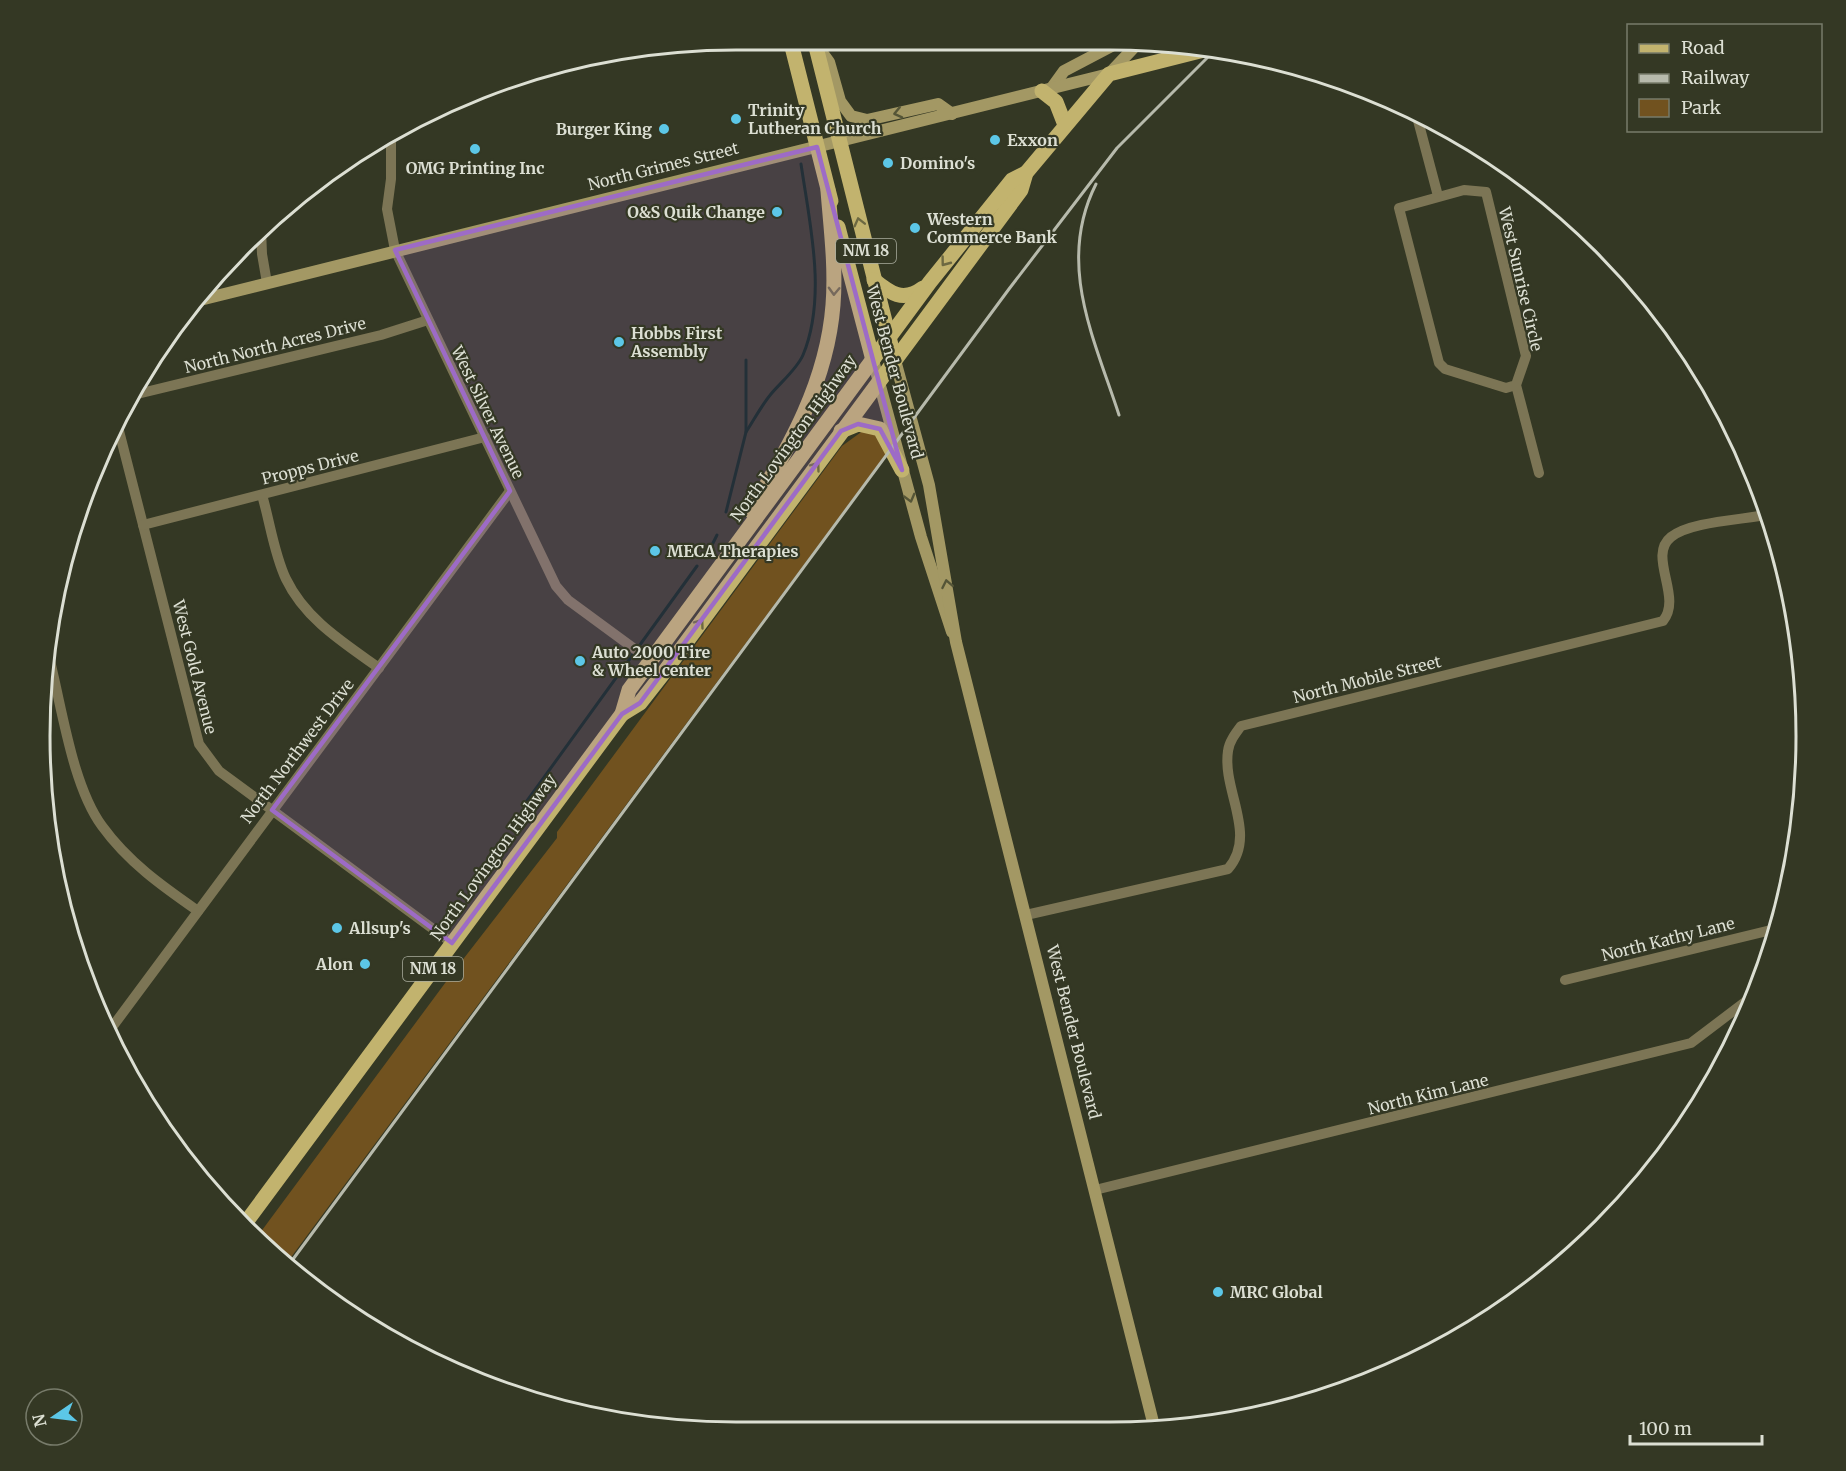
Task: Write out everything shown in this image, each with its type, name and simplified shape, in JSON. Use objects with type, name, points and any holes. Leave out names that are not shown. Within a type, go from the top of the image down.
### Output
[{"type":"main road","name":"West Bender Boulevard","points":[[793,50],[902,470],[945,618],[956,642]]},
{"type":"main road","name":"West Bender Boulevard","points":[[817,50],[889,339],[929,485],[956,642],[1152,1420]]},
{"type":"main road","points":[[821,50],[829,62],[840,101],[851,116],[867,120],[938,104],[952,114]]},
{"type":"main road","points":[[1065,125],[1056,102],[1046,90],[1064,71],[1082,64],[1106,50]]},
{"type":"main road","points":[[1026,173],[1131,50]]},
{"type":"main road","name":"North Grimes Street","points":[[207,298],[1189,54]]},
{"type":"main road","name":"North Lovington Highway","points":[[249,1219],[622,714],[629,690],[930,282],[1012,180],[1026,173]]},
{"type":"main road","name":"North Lovington Highway","points":[[622,714],[640,703],[1021,190],[1026,173]]},
{"type":"main road","points":[[740,541],[745,520],[800,424],[825,355],[834,280],[828,191]]},
{"type":"main road","points":[[874,280],[891,294],[906,297],[930,282]]},
{"type":"main road","points":[[841,431],[858,424],[880,429],[902,470]]},
{"type":"street","points":[[1418,122],[1438,196]]},
{"type":"street","name":"West Silver Avenue","points":[[391,142],[391,179],[387,216],[394,250],[556,586],[568,600],[651,661]]},
{"type":"street","name":"West Sunrise Circle","points":[[1464,190],[1486,192],[1526,356],[1516,385],[1506,388],[1459,374],[1445,369],[1436,358],[1399,208],[1438,196],[1464,190]]},
{"type":"street","points":[[261,240],[267,283]]},
{"type":"street","name":"North North Acres Drive","points":[[140,393],[389,333],[428,320]]},
{"type":"street","points":[[1516,385],[1539,473]]},
{"type":"street","name":"West Gold Avenue","points":[[120,433],[199,744],[219,771],[452,943]]},
{"type":"street","name":"Propps Drive","points":[[143,525],[485,437]]},
{"type":"street","name":"North Northwest Drive","points":[[114,1025],[510,491]]},
{"type":"street","points":[[262,495],[285,578],[299,602],[317,622],[379,668]]},
{"type":"street","name":"North Mobile Street","points":[[1026,915],[1228,869],[1237,859],[1240,844],[1240,825],[1228,766],[1228,750],[1240,726],[1663,621],[1669,614],[1670,592],[1663,560],[1664,546],[1672,537],[1694,528],[1760,516]]},
{"type":"street","points":[[53,672],[79,776],[93,812],[122,850],[147,875],[198,911]]},
{"type":"street","name":"North Kathy Lane","points":[[1565,980],[1768,930]]},
{"type":"street","name":"North Kim Lane","points":[[1095,1190],[1691,1043],[1741,1005]]},
{"type":"highlighted area","points":[[817,147],[902,470],[880,429],[858,424],[841,431],[640,703],[622,714],[452,943],[272,810],[510,491],[395,250]]},
{"type":"green space","points":[[864,430],[875,431],[888,451],[291,1257],[261,1231],[454,971],[557,838],[557,832],[842,446]]},
{"type":"waterway","points":[[746,432],[767,399],[800,360],[810,333],[814,309],[814,261],[801,164]]},
{"type":"waterway","points":[[726,512],[746,432],[746,360]]},
{"type":"waterway","points":[[708,553],[717,535]]},
{"type":"waterway","points":[[524,805],[697,566]]},
{"type":"railway","points":[[293,1259],[1009,289],[1117,148],[1208,57]]},
{"type":"railway","points":[[1096,184],[1084,213],[1079,243],[1079,272],[1090,329],[1119,415]]},
{"type":"place","name":"Trinity Lutheran Church","points":[[736,119]]},
{"type":"place","name":"Burger King","points":[[664,129]]},
{"type":"place","name":"Exxon","points":[[995,140]]},
{"type":"place","name":"OMG Printing Inc","points":[[475,149]]},
{"type":"place","name":"Domino's","points":[[888,163]]},
{"type":"place","name":"O&S Quik Change","points":[[777,212]]},
{"type":"place","name":"Western Commerce Bank","points":[[915,228]]},
{"type":"place","name":"Hobbs First Assembly","points":[[619,342]]},
{"type":"place","name":"MECA Therapies","points":[[655,551]]},
{"type":"place","name":"Auto 2000 Tire & Wheel center","points":[[580,661]]},
{"type":"place","name":"Allsup's","points":[[337,928]]},
{"type":"place","name":"Alon","points":[[365,964]]},
{"type":"place","name":"MRC Global","points":[[1218,1292]]}]
